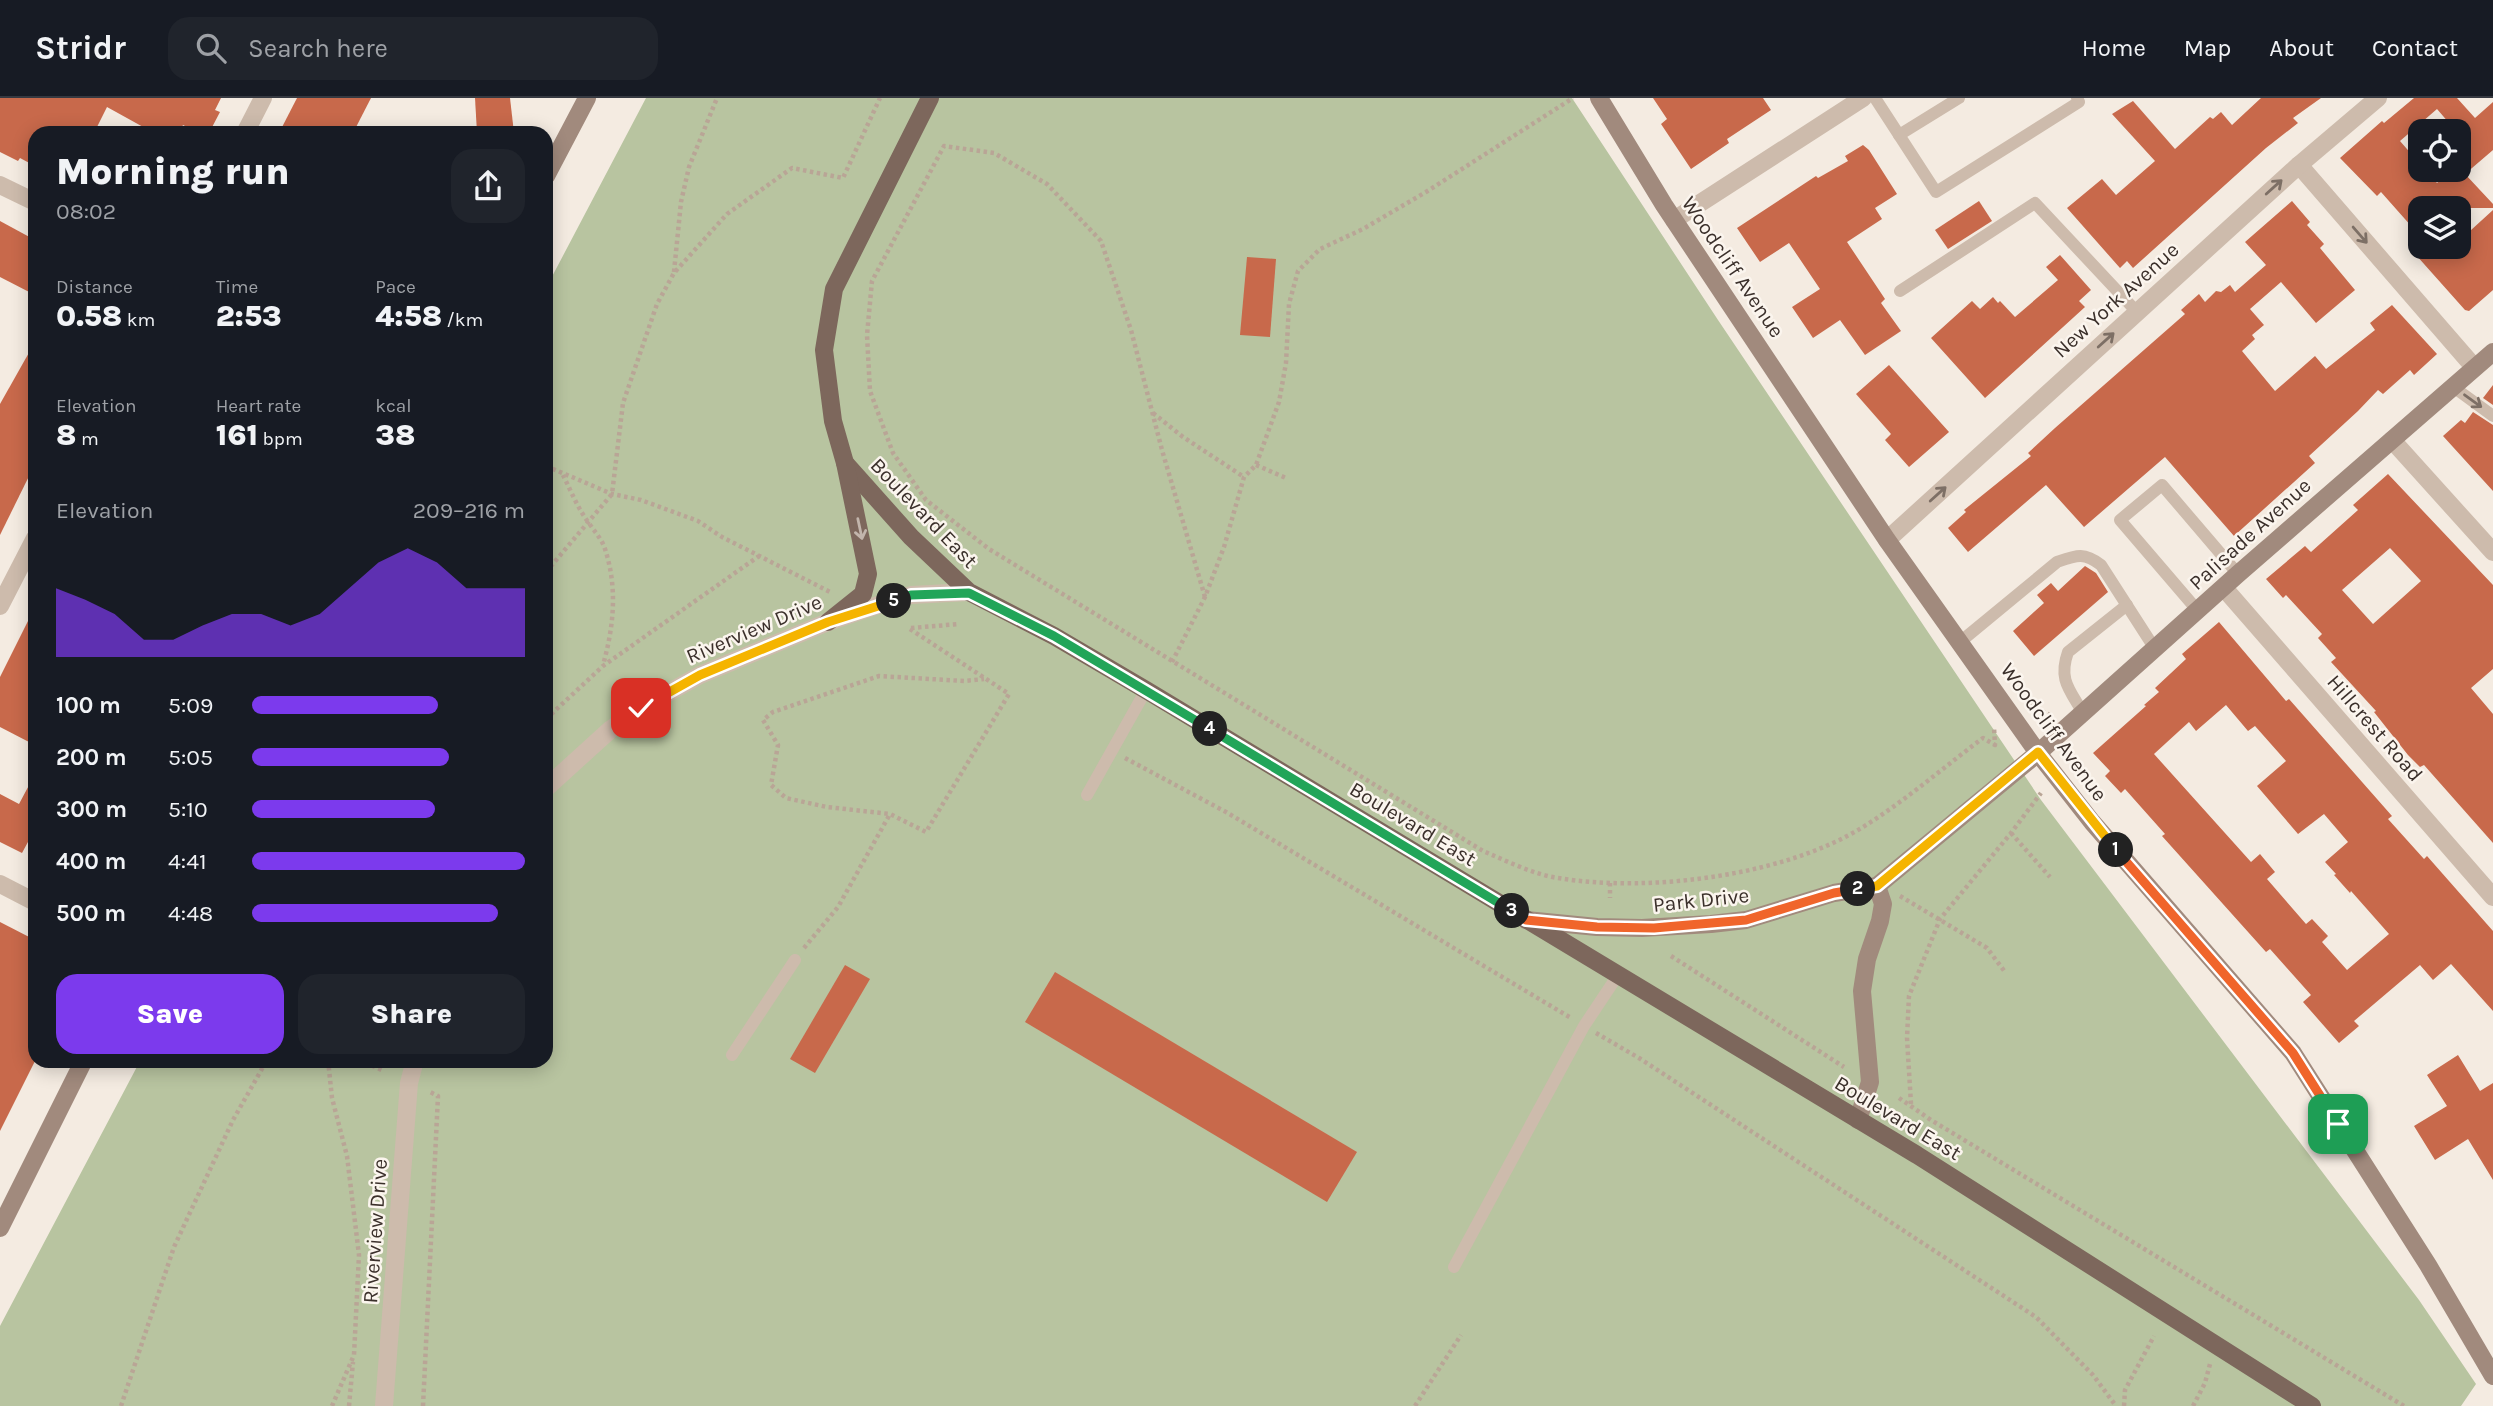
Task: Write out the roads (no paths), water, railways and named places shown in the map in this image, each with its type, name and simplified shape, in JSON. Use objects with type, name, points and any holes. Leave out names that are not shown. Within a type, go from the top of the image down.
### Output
[{"type":"main road","points":[[553,163],[587,98]]},
{"type":"main road","name":"Boulevard East","points":[[930,98],[834,289],[824,350],[833,421],[845,463],[911,537],[969,593],[1054,636],[1146,690],[1858,1120],[2312,1406]]},
{"type":"main road","name":"Woodcliff Avenue","points":[[1599,98],[1674,220],[1887,540],[2038,752],[2092,822],[2293,1053],[2428,1265],[2493,1376]]},
{"type":"main road","name":"Palisade Avenue","points":[[2038,752],[2493,352]]},
{"type":"main road","points":[[828,622],[863,594],[868,578],[845,463]]},
{"type":"main road","points":[[1858,1120],[1870,1082],[1862,991],[1867,959],[1883,904],[1877,886],[2038,752]]},
{"type":"main road","name":"Park Drive","points":[[1526,920],[1642,928],[1711,924],[1746,920],[1834,893],[1877,886]]},
{"type":"main road","points":[[0,1228],[80,1068]]},
{"type":"street","points":[[249,126],[263,98]]},
{"type":"street","points":[[1674,220],[1863,98]]},
{"type":"street","name":"New York Avenue","points":[[1887,540],[2299,164],[2378,98]]},
{"type":"street","points":[[2299,164],[2474,367]]},
{"type":"street","points":[[0,185],[28,199]]},
{"type":"street","points":[[2392,440],[2493,552]]},
{"type":"street","points":[[0,606],[28,552]]},
{"type":"street","name":"Hillcrest Road","points":[[2224,588],[2493,897]]},
{"type":"street","name":"Riverview Drive","points":[[553,782],[611,729],[641,708],[700,675],[828,622],[911,595],[969,593]]},
{"type":"street","points":[[0,884],[28,898]]},
{"type":"street","name":"Riverview Drive","points":[[384,1406],[409,1083],[413,1068]]},
{"type":"lane","points":[[1875,98],[1936,192],[2079,102],[2077,98]]},
{"type":"lane","points":[[1899,135],[1959,98]]},
{"type":"lane","points":[[1900,291],[2035,203],[2137,312]]},
{"type":"lane","points":[[2452,386],[2493,416]]},
{"type":"lane","points":[[2198,611],[2120,520],[2162,485],[2238,574]]},
{"type":"lane","points":[[1960,642],[2057,562],[2073,556],[2089,556],[2101,565],[2155,649]]},
{"type":"lane","points":[[2083,712],[2064,680],[2064,663],[2068,653],[2127,606]]},
{"type":"lane","points":[[1087,795],[1146,690]]},
{"type":"lane","points":[[732,1055],[795,960]]},
{"type":"lane","points":[[1454,1268],[1584,1026],[1618,975]]}]
